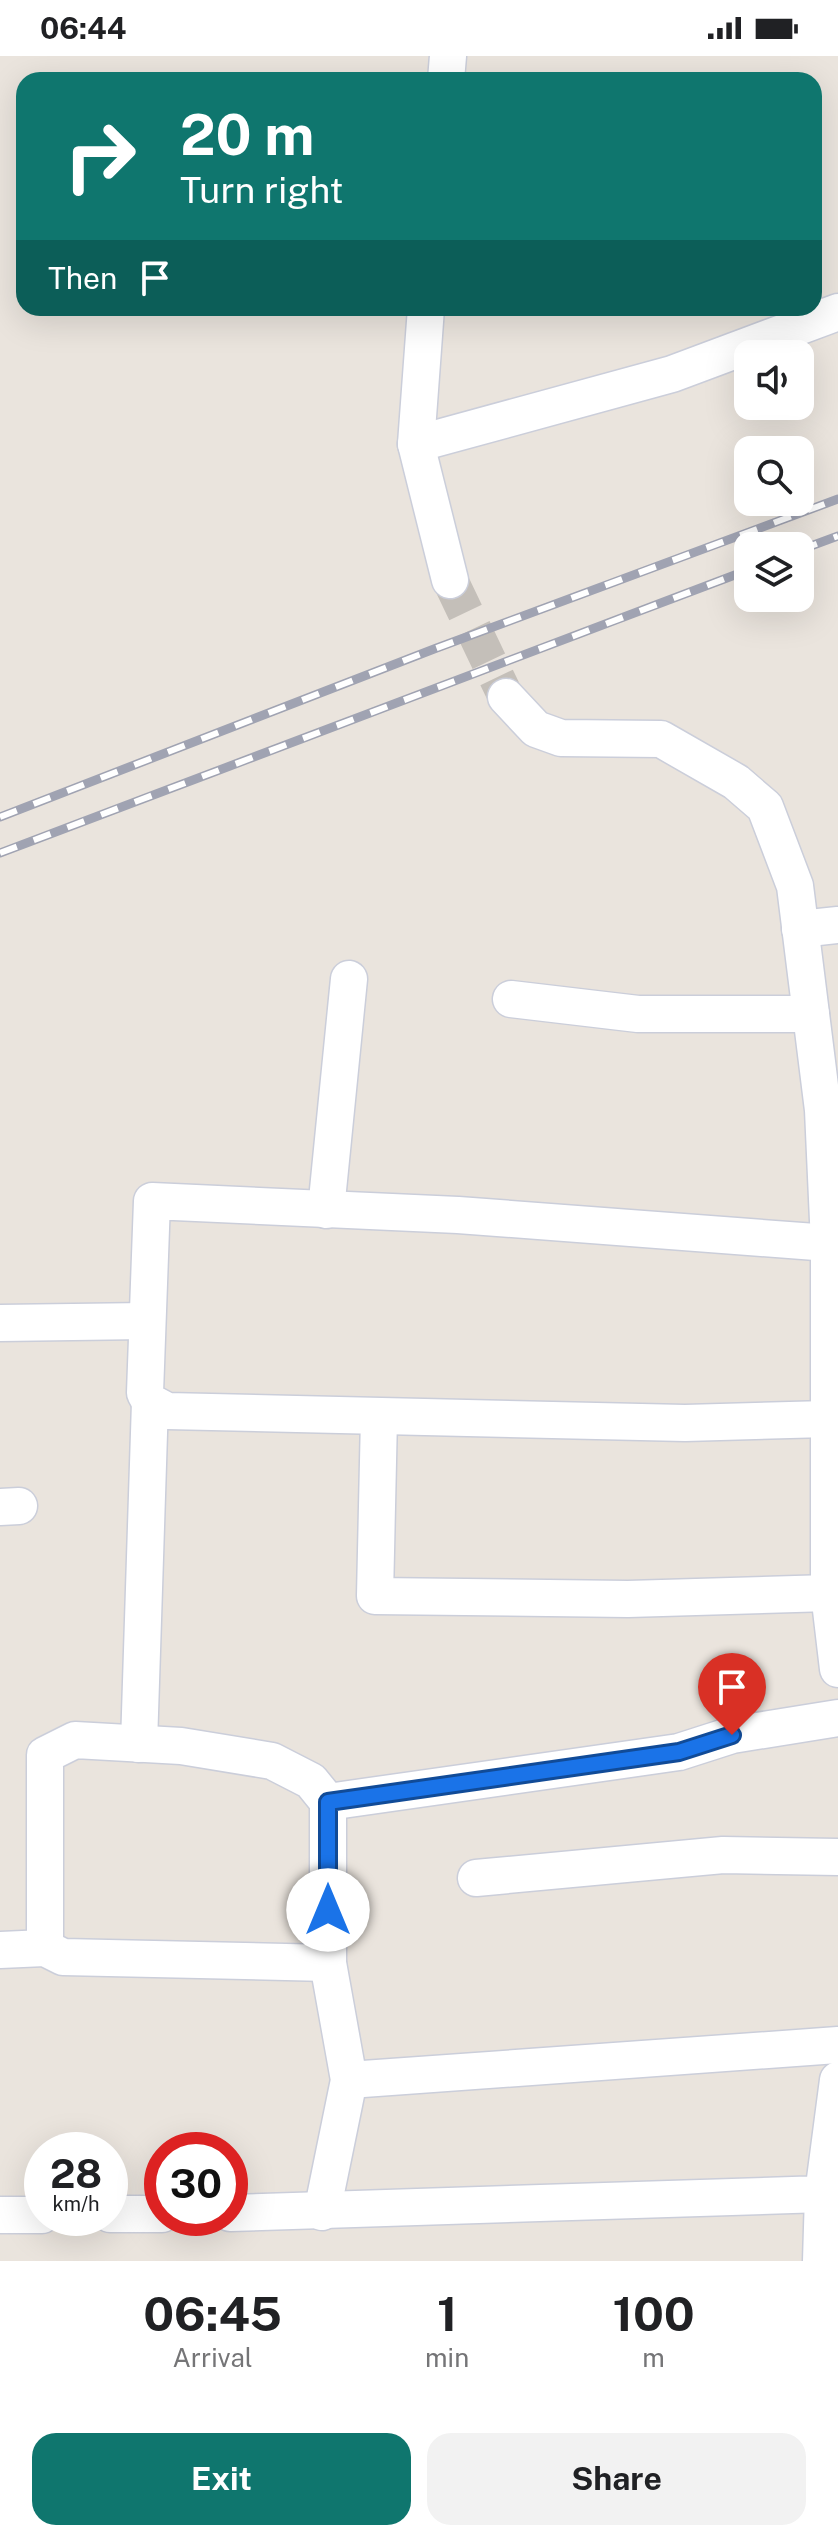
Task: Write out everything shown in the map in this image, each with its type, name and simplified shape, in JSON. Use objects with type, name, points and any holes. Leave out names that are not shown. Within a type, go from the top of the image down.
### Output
[{"type":"street","points":[[416,444],[672,374],[838,312]]},
{"type":"street","points":[[425,316],[416,444],[450,580]]},
{"type":"street","points":[[506,697],[536,729],[561,738],[661,739],[736,782],[765,807],[795,886],[823,1110],[833,1358],[827,1419],[829,1593],[838,1669]]},
{"type":"street","points":[[800,929],[838,925]]},
{"type":"street","points":[[326,1210],[349,979]]},
{"type":"street","points":[[511,999],[638,1014],[811,1014]]},
{"type":"street","points":[[139,1744],[150,1402],[145,1393],[146,1321],[152,1201],[458,1215],[829,1243]]},
{"type":"street","points":[[0,1323],[146,1321]]},
{"type":"street","points":[[150,1402],[167,1411],[379,1417],[685,1423],[827,1419]]},
{"type":"street","points":[[379,1417],[375,1596],[628,1599],[829,1593]]},
{"type":"street","points":[[328,1802],[679,1752],[732,1735],[838,1718]]},
{"type":"street","points":[[45,1948],[45,1755],[75,1740],[181,1746],[272,1761],[311,1781],[328,1802],[328,1963],[349,2080],[322,2212]]},
{"type":"street","points":[[476,1878],[723,1855],[838,1857]]},
{"type":"street","points":[[0,1950],[45,1948],[63,1957],[328,1963]]},
{"type":"street","points":[[349,2080],[838,2045]]},
{"type":"street","points":[[821,2261],[823,2194],[838,2080]]},
{"type":"street","points":[[248,2213],[823,2194]]},
{"type":"street","points":[[0,2215],[24,2215]]},
{"type":"tunnel","points":[[450,580],[506,697]]},
{"type":"railway","points":[[0,817],[434,649],[838,499]]},
{"type":"railway","points":[[814,545],[838,536]]},
{"type":"railway","points":[[0,853],[734,575]]},
{"type":"route","points":[[328,1910],[328,1802],[679,1752],[732,1735]]}]
